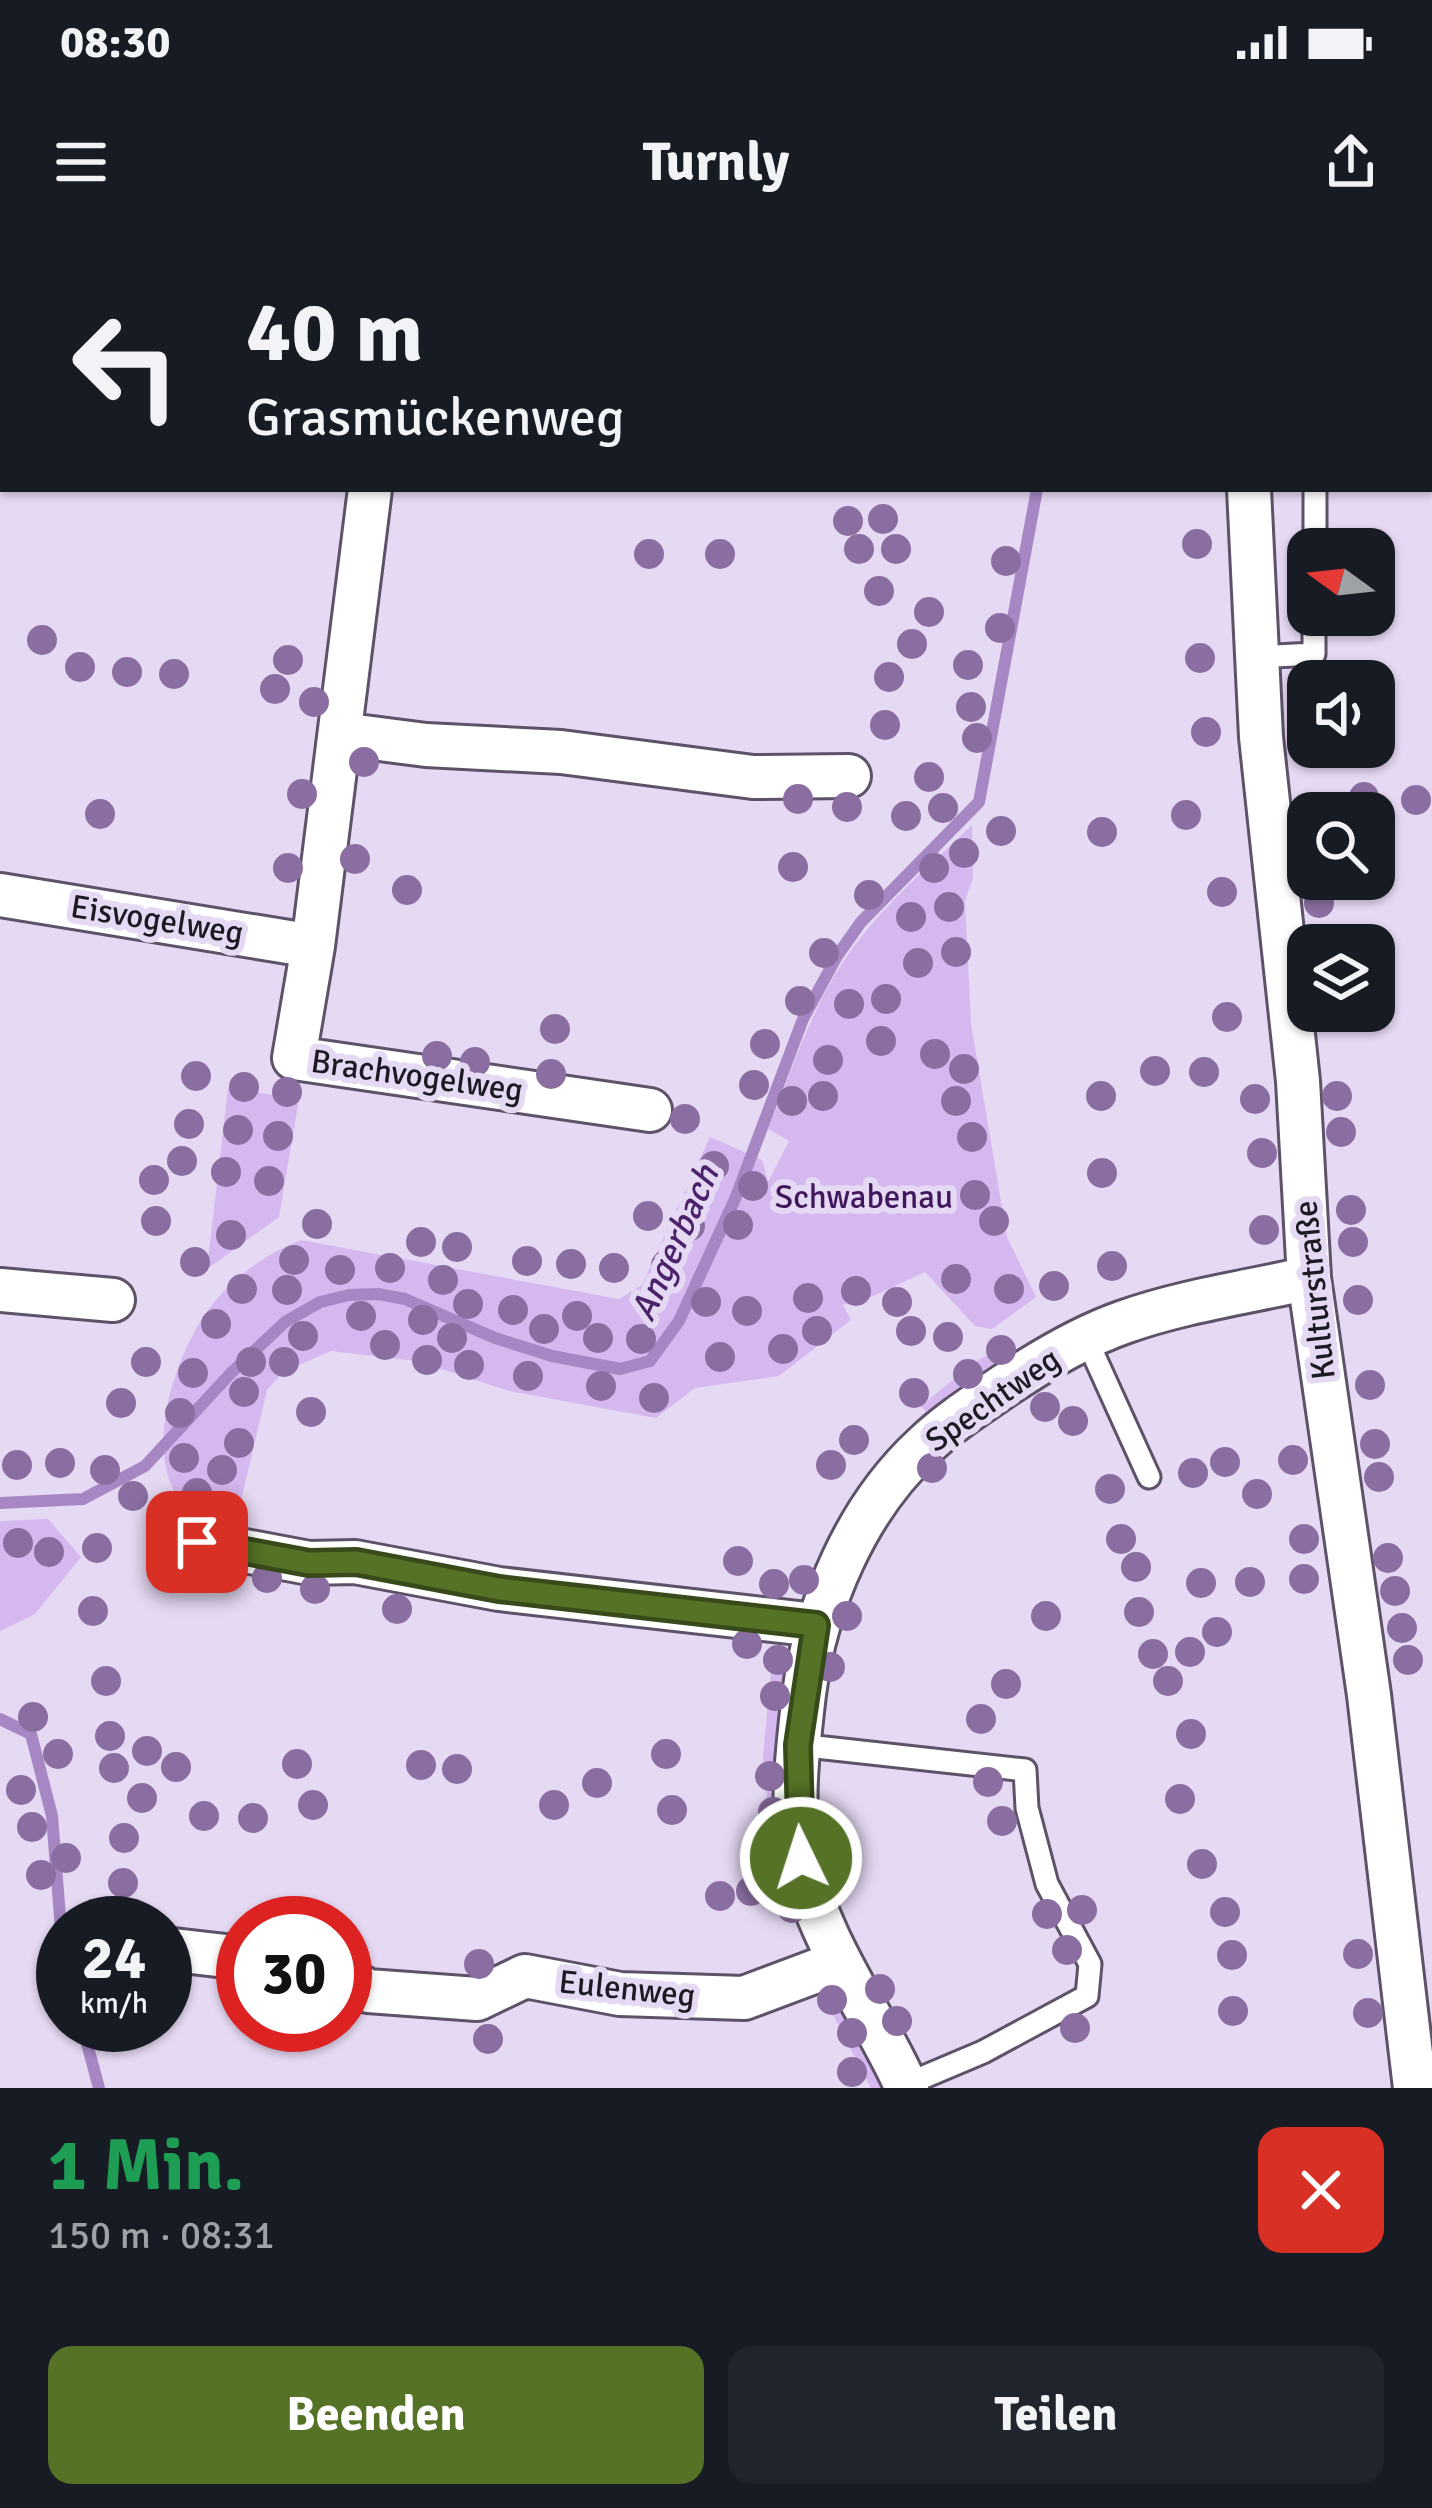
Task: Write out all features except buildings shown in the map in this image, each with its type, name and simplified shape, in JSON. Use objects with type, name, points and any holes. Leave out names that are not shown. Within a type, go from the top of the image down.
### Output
[{"type":"street","name":"Brachvogelweg","points":[[370,492],[313,946],[294,1058],[650,1110]]},
{"type":"street","name":"Kulturstraße","points":[[1249,492],[1256,657],[1298,1081],[1309,1278],[1421,2082]]},
{"type":"street","points":[[341,734],[426,745],[561,752],[753,777],[849,776]]},
{"type":"street","name":"Eisvogelweg","points":[[0,895],[313,946]]},
{"type":"street","name":"Spechtweg","points":[[906,2086],[840,1962],[801,1858],[798,1745],[816,1625],[863,1521],[921,1448],[1034,1366],[1086,1338],[1172,1308],[1309,1278]]},
{"type":"street","points":[[0,1290],[113,1300]]},
{"type":"street","points":[[197,1542],[309,1563],[356,1562],[499,1589],[816,1625]]},
{"type":"street","name":"Eulenweg","points":[[372,1991],[477,1999],[525,1976],[620,1994],[744,1999],[840,1962]]},
{"type":"lane","points":[[1315,492],[1315,528]]},
{"type":"lane","points":[[1256,657],[1314,654],[1314,636]]},
{"type":"lane","points":[[1086,1338],[1149,1477]]},
{"type":"lane","name":"Spechtweg","points":[[798,1745],[1025,1770],[1027,1808],[1047,1884],[1090,1964],[1088,1996],[983,2052],[906,2086]]},
{"type":"green space","name":"Schwabenau","points":[[972,825],[973,878],[965,901],[971,1024],[1007,1237],[1036,1297],[992,1329],[975,1326],[925,1272],[843,1305],[851,1320],[779,1376],[695,1388],[656,1418],[509,1391],[417,1361],[331,1351],[283,1372],[267,1390],[234,1530],[198,1518],[178,1498],[167,1473],[164,1444],[166,1413],[184,1353],[221,1294],[276,1252],[301,1240],[619,1299],[642,1285],[710,1137],[762,1160],[768,1182],[789,1141],[768,1129],[828,988],[882,913]]},
{"type":"green space","points":[[228,1088],[299,1099],[279,1217],[207,1269]]},
{"type":"green space","points":[[1012,1340],[1012,1350],[928,1414],[921,1406],[971,1365]]},
{"type":"green space","points":[[48,1519],[81,1557],[35,1614],[0,1631],[0,1521]]},
{"type":"green space","points":[[773,1654],[786,1660],[774,1756],[780,1836],[771,1846],[763,1755]]},
{"type":"green space","points":[[821,1992],[834,1992],[882,2088],[871,2088]]},
{"type":"waterway","name":"Angerbach","points":[[0,1503],[83,1499],[145,1466],[285,1322],[320,1302],[349,1295],[405,1299],[495,1338],[552,1356],[620,1369],[650,1361],[679,1321],[735,1199],[803,1019],[837,956],[861,922],[979,802],[1036,492]]},
{"type":"waterway","name":"Angerbach","points":[[0,1719],[31,1734],[52,1816],[58,1896]]},
{"type":"waterway","name":"Angerbach","points":[[89,2052],[99,2088]]},
{"type":"route","points":[[197,1542],[309,1563],[356,1562],[499,1589],[816,1625],[798,1745],[801,1858]]}]
